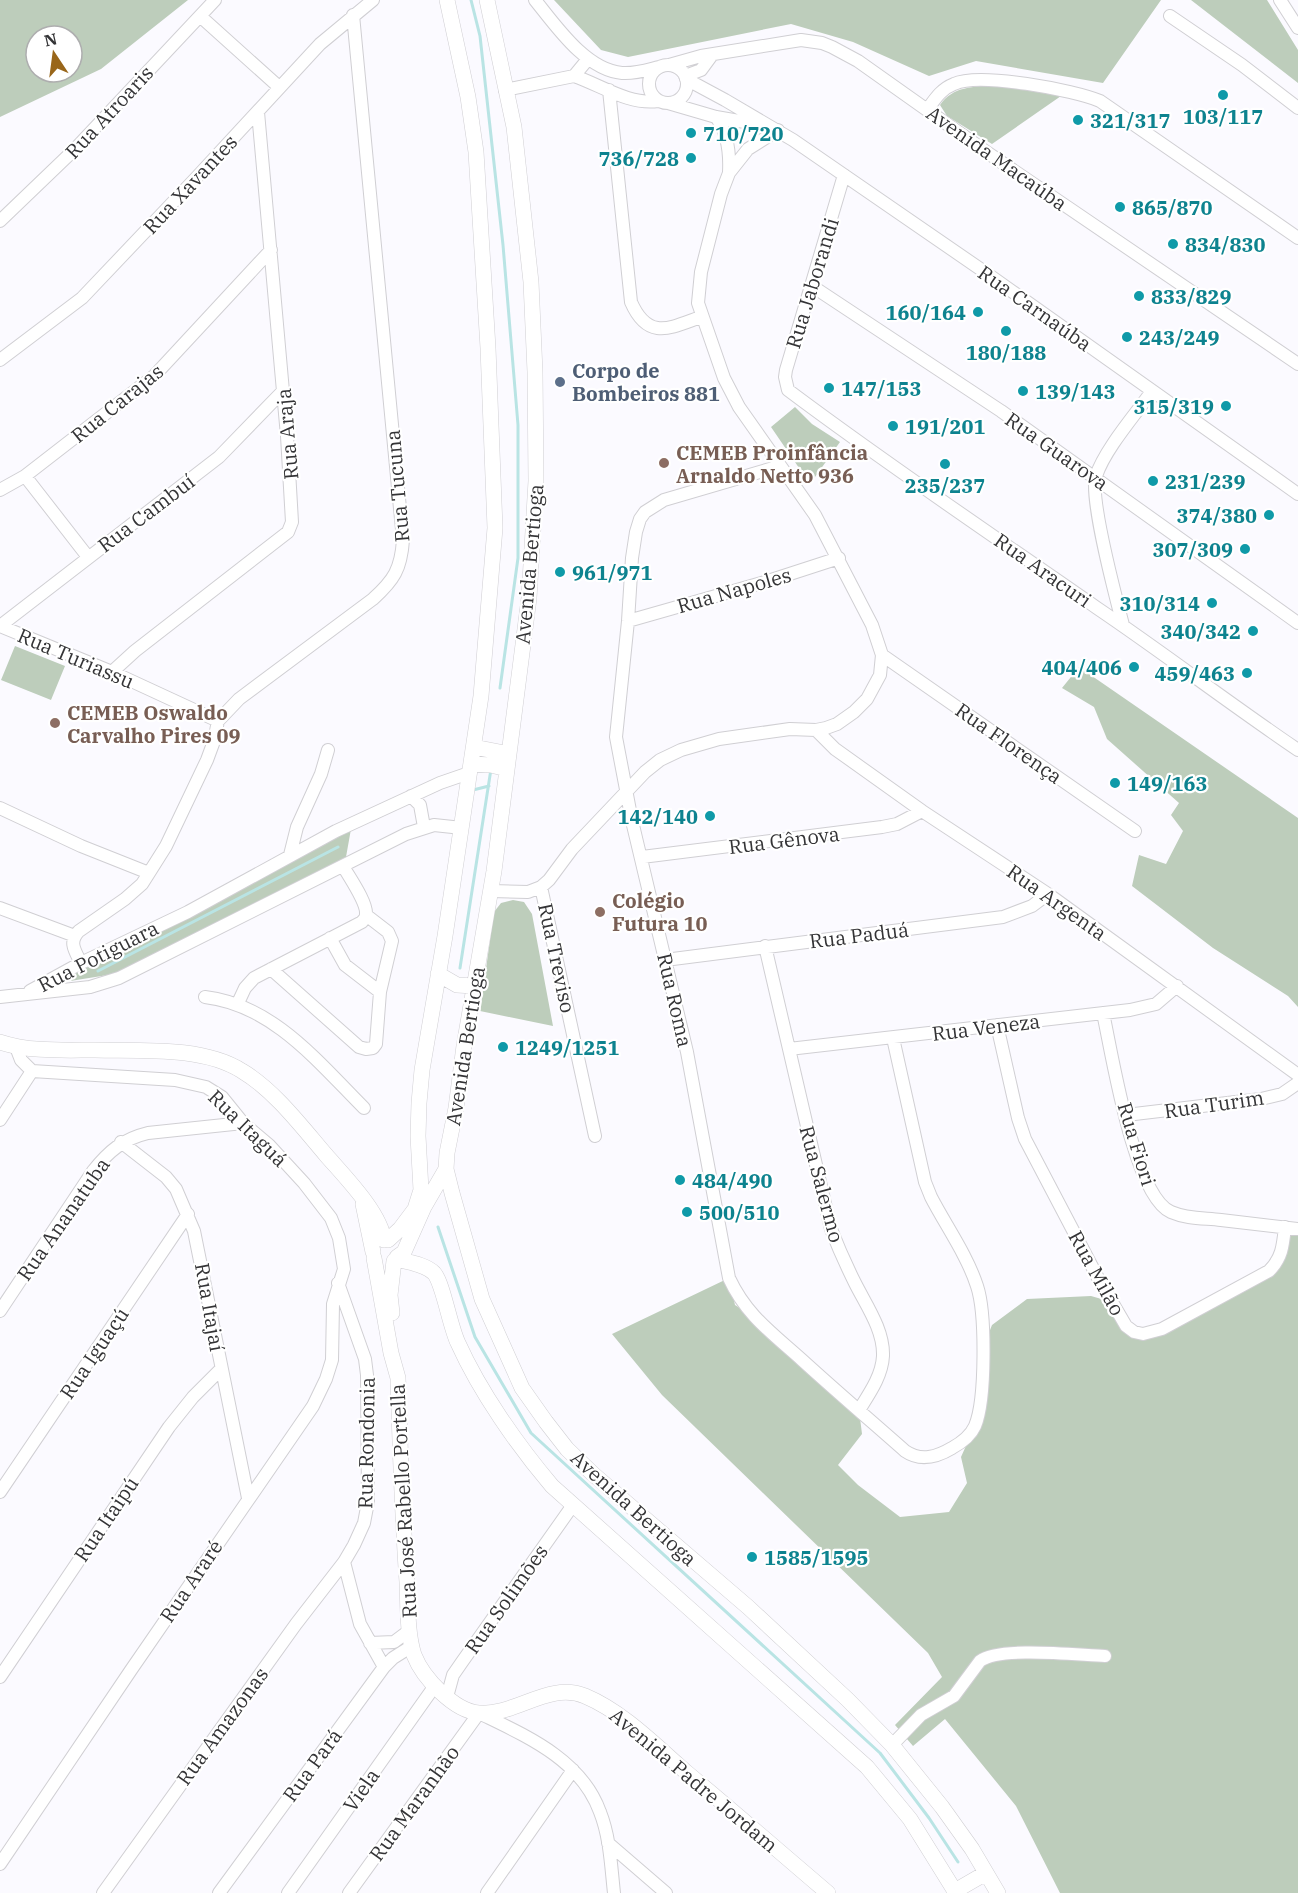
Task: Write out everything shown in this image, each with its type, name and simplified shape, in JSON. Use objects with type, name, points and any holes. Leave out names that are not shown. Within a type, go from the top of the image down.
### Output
[{"type":"street","name":"Rua Atroaris","points":[[0,221],[75,149],[215,0]]},
{"type":"street","name":"Rua Xavantes","points":[[0,360],[82,298],[320,44],[373,0]]},
{"type":"street","name":"Avenida Bertioga","points":[[386,1240],[400,1229],[415,1209],[421,1190],[418,1103],[481,696],[495,528],[495,478],[482,218],[476,152],[468,97],[447,0]]},
{"type":"street","name":"Avenida Bertioga","points":[[487,0],[514,127],[531,282],[536,425],[533,549],[491,891],[446,1169],[482,1299],[522,1388],[546,1422],[567,1449],[593,1474],[748,1607],[848,1700],[892,1745],[942,1807],[998,1893]]},
{"type":"street","points":[[535,0],[588,60],[574,76]]},
{"type":"street","points":[[1280,0],[1298,28]]},
{"type":"street","name":"Rua Tucuna","points":[[75,936],[142,884],[166,846],[207,760],[218,721],[239,699],[388,586],[402,558],[403,540],[353,15]]},
{"type":"street","points":[[200,16],[279,87]]},
{"type":"street","points":[[1170,16],[1242,65],[1298,108]]},
{"type":"street","name":"Avenida Macaúba","points":[[588,60],[613,72],[636,73],[692,57],[801,40],[822,43],[858,61],[1298,364]]},
{"type":"street","points":[[686,78],[701,70],[712,55]]},
{"type":"street","points":[[505,90],[574,76],[646,102],[663,102],[679,99],[684,94],[686,78],[677,67],[664,66],[650,77],[650,90],[663,102],[716,117],[774,128]]},
{"type":"street","name":"Rua Carnaúba","points":[[686,78],[774,128],[844,175],[1298,494]]},
{"type":"street","points":[[927,110],[942,91],[955,83],[973,79],[992,79],[1085,94],[1100,101],[1298,238]]},
{"type":"street","points":[[609,90],[631,302],[636,313],[647,325],[656,329],[668,329],[701,317]]},
{"type":"street","name":"Rua Araja","points":[[112,672],[135,651],[288,532],[293,515],[258,112]]},
{"type":"street","points":[[491,891],[528,892],[541,887],[572,849],[645,772],[660,760],[681,750],[719,739],[790,729],[816,730],[837,724],[867,699],[880,675],[882,655],[879,642],[838,558],[815,515],[739,407],[724,378],[701,317],[698,291],[701,272],[729,173],[730,155],[725,133],[716,117]]},
{"type":"street","points":[[729,173],[748,149],[774,128]]},
{"type":"street","name":"Rua Jaborandi","points":[[788,390],[784,377],[844,175]]},
{"type":"street","name":"Rua Carajas","points":[[0,490],[25,476],[154,376],[271,250]]},
{"type":"street","name":"Rua Guarova","points":[[812,286],[1001,411],[1298,622]]},
{"type":"street","name":"Rua Aracuri","points":[[788,390],[1298,750]]},
{"type":"street","name":"Rua Cambuí","points":[[0,626],[219,458],[283,391]]},
{"type":"street","points":[[1123,625],[1094,492],[1095,478],[1103,460],[1152,391]]},
{"type":"street","name":"Rua Roma","points":[[780,466],[664,500],[655,504],[640,519],[633,549],[616,737],[626,793],[687,1052],[729,1278],[742,1304],[754,1317],[905,1452],[919,1457],[937,1456],[966,1438],[974,1428],[980,1410],[983,1386],[982,1315],[977,1284],[925,1182],[893,1038]]},
{"type":"street","points":[[25,476],[88,557]]},
{"type":"street","name":"Rua Napoles","points":[[628,621],[765,582],[838,558]]},
{"type":"street","name":"Rua Turiassu","points":[[0,626],[112,672],[218,721]]},
{"type":"street","name":"Rua Florença","points":[[882,655],[1135,831]]},
{"type":"street","name":"Rua Argenta","points":[[816,730],[835,748],[922,811],[1048,894],[1298,1075]]},
{"type":"street","points":[[474,747],[508,762]]},
{"type":"street","points":[[290,855],[297,827],[321,774],[328,750]]},
{"type":"street","points":[[470,768],[508,762]]},
{"type":"street","name":"Rua Potiguara","points":[[24,994],[81,963],[188,912],[336,831],[470,768]]},
{"type":"street","points":[[411,796],[420,805],[424,827]]},
{"type":"street","points":[[0,808],[81,846],[149,873]]},
{"type":"street","name":"Rua Gênova","points":[[642,857],[882,827],[897,824],[922,811]]},
{"type":"street","name":"Rua Potiguara","points":[[24,994],[90,987],[119,978],[424,827],[445,825],[462,828]]},
{"type":"street","points":[[271,969],[359,1047],[373,1048],[376,1044],[380,993],[392,941],[391,936],[366,915],[364,904],[343,866]]},
{"type":"street","name":"Rua Treviso","points":[[541,887],[596,1136]]},
{"type":"street","name":"Rua Paduá","points":[[665,960],[1003,917],[1032,906],[1048,894]]},
{"type":"street","points":[[0,908],[75,936],[72,945],[81,963]]},
{"type":"street","points":[[238,1004],[250,982],[362,922],[366,915]]},
{"type":"street","points":[[330,938],[345,965],[380,993]]},
{"type":"street","name":"Rua Salermo","points":[[765,946],[831,1229],[875,1322],[881,1340],[883,1355],[880,1372],[859,1410]]},
{"type":"street","points":[[438,974],[457,985],[474,986]]},
{"type":"street","name":"Rua Veneza","points":[[789,1049],[1103,1013],[1156,1004],[1177,986]]},
{"type":"street","points":[[0,997],[24,994]]},
{"type":"street","points":[[205,997],[223,999],[250,1009],[289,1034],[364,1107]]},
{"type":"street","name":"Rua Fiori","points":[[1103,1013],[1137,1161],[1155,1200],[1172,1212],[1191,1217],[1298,1229]]},
{"type":"street","name":"Rua Milão","points":[[997,1025],[1025,1139],[1098,1278],[1126,1326],[1134,1332],[1143,1334],[1162,1329],[1269,1272],[1281,1255],[1285,1227]]},
{"type":"street","points":[[0,1042],[16,1047],[158,1051],[211,1058],[231,1064],[249,1075],[269,1092],[362,1198],[383,1229],[386,1240],[395,1245],[396,1259],[390,1295],[398,1351],[398,1378]]},
{"type":"street","points":[[0,1120],[32,1071],[21,1060],[16,1047]]},
{"type":"street","name":"Rua Itaguá","points":[[32,1071],[99,1074],[192,1083],[206,1087],[222,1097],[243,1123],[269,1145],[331,1218],[339,1238],[344,1269],[338,1283]]},
{"type":"street","name":"Rua Turim","points":[[1126,1115],[1260,1099],[1282,1094],[1298,1083]]},
{"type":"street","name":"Rua Ananatuba","points":[[0,1311],[93,1171],[121,1142],[148,1133],[243,1123]]},
{"type":"street","name":"Rua Itajaí","points":[[121,1142],[166,1178],[182,1199],[188,1214],[200,1250],[221,1369],[248,1498]]},
{"type":"street","points":[[386,1240],[378,1243],[373,1255],[384,1265],[404,1252],[424,1207],[446,1169]]},
{"type":"street","name":"Rua José Rabello Portella","points":[[362,1198],[391,1353],[398,1378],[411,1638],[420,1667],[440,1692]]},
{"type":"street","name":"Rua Iguaçú","points":[[0,1492],[188,1214]]},
{"type":"street","name":"Avenida Bertioga","points":[[396,1259],[421,1266],[434,1273],[440,1285],[450,1325],[468,1365],[537,1468],[573,1505],[867,1767],[910,1820],[955,1892]]},
{"type":"street","name":"Rua Araré","points":[[0,1864],[313,1406],[332,1360],[333,1304],[338,1283]]},
{"type":"street","name":"Rua Rondonia","points":[[338,1283],[365,1359],[369,1401],[368,1502],[364,1523],[344,1562]]},
{"type":"street","name":"Rua Itaipú","points":[[0,1677],[169,1427],[193,1397],[221,1369]]},
{"type":"street","name":"Rua Solimões","points":[[440,1692],[573,1505]]},
{"type":"street","points":[[344,1562],[360,1624],[384,1667]]},
{"type":"street","name":"Rua Amazonas","points":[[103,1893],[296,1624],[344,1562]]},
{"type":"street","points":[[370,1643],[394,1642],[411,1638]]},
{"type":"street","name":"Rua Pará","points":[[219,1893],[384,1667],[411,1638]]},
{"type":"street","points":[[892,1745],[921,1715],[954,1696],[980,1661],[986,1657],[1005,1653],[1105,1656]]},
{"type":"street","points":[[440,1692],[524,1734],[573,1770],[595,1799],[608,1843],[614,1893]]},
{"type":"street","name":"Viela","points":[[288,1893],[440,1692]]},
{"type":"street","name":"Avenida Padre Jordam","points":[[479,1713],[505,1709],[552,1693],[566,1692],[598,1702],[662,1750],[828,1893]]},
{"type":"street","name":"Rua Maranhão","points":[[349,1893],[479,1713]]},
{"type":"street","points":[[488,1893],[573,1770]]},
{"type":"street","points":[[608,1843],[666,1893]]},
{"type":"street","points":[[955,1892],[986,1873]]},
{"type":"green space","points":[[0,0],[188,0],[101,69],[84,77],[84,24],[24,24],[24,84],[69,84],[0,117]]},
{"type":"green space","points":[[554,0],[1161,0],[1103,83],[976,61],[929,76],[853,42],[791,24],[628,57],[601,50]]},
{"type":"green space","points":[[1191,0],[1267,0],[1298,50],[1298,83]]},
{"type":"green space","points":[[994,85],[1061,96],[992,144],[947,116],[940,105],[951,94],[958,91]]},
{"type":"green space","points":[[795,407],[812,424],[840,442],[810,484],[771,427]]},
{"type":"green space","points":[[15,646],[65,666],[51,700],[1,680]]},
{"type":"green space","points":[[1079,667],[1298,818],[1298,1007],[1288,996],[1213,948],[1132,886],[1139,855],[1166,864],[1183,831],[1171,815],[1179,803],[1107,739],[1094,707],[1062,688]]},
{"type":"green space","points":[[351,829],[346,857],[114,974],[64,982],[70,976]]},
{"type":"green space","points":[[513,900],[524,902],[532,914],[553,1026],[480,1011],[494,912],[501,903]]},
{"type":"green space","points":[[1285,1227],[1298,1229],[1298,1893],[1060,1893],[1016,1806],[945,1719],[913,1746],[895,1725],[942,1677],[928,1653],[662,1395],[612,1334],[729,1278],[735,1305],[754,1317],[859,1410],[862,1434],[838,1465],[858,1485],[900,1517],[949,1512],[967,1483],[961,1457],[974,1428],[983,1348],[992,1325],[1027,1299],[1091,1296],[1112,1302],[1134,1332],[1143,1334],[1269,1272]]},
{"type":"waterway","points":[[471,0],[480,36],[503,245],[518,425],[518,558],[500,688]]},
{"type":"waterway","points":[[460,968],[491,769]]},
{"type":"waterway","points":[[473,790],[489,786]]},
{"type":"waterway","points":[[98,971],[338,847]]},
{"type":"waterway","points":[[438,1227],[475,1337],[531,1433],[880,1753],[929,1818],[958,1862]]},
{"type":"place","name":"103/117","points":[[1223,95]]},
{"type":"place","name":"321/317","points":[[1078,120]]},
{"type":"place","name":"710/720","points":[[691,133]]},
{"type":"place","name":"736/728","points":[[691,158]]},
{"type":"place","name":"865/870","points":[[1120,207]]},
{"type":"place","name":"834/830","points":[[1173,244]]},
{"type":"place","name":"833/829","points":[[1139,296]]},
{"type":"place","name":"160/164","points":[[978,312]]},
{"type":"place","name":"180/188","points":[[1006,331]]},
{"type":"place","name":"243/249","points":[[1127,337]]},
{"type":"place","name":"Corpo de Bombeiros 881","points":[[560,382]]},
{"type":"place","name":"147/153","points":[[829,388]]},
{"type":"place","name":"139/143","points":[[1023,391]]},
{"type":"place","name":"315/319","points":[[1226,406]]},
{"type":"place","name":"191/201","points":[[893,426]]},
{"type":"place","name":"CEMEB Proinfância Arnaldo Netto 936","points":[[664,463]]},
{"type":"place","name":"235/237","points":[[945,464]]},
{"type":"place","name":"231/239","points":[[1153,481]]},
{"type":"place","name":"374/380","points":[[1269,515]]},
{"type":"place","name":"307/309","points":[[1245,549]]},
{"type":"place","name":"961/971","points":[[560,572]]},
{"type":"place","name":"310/314","points":[[1212,603]]},
{"type":"place","name":"340/342","points":[[1253,631]]},
{"type":"place","name":"404/406","points":[[1134,667]]},
{"type":"place","name":"459/463","points":[[1247,673]]},
{"type":"place","name":"CEMEB Oswaldo Carvalho Pires 09","points":[[55,723]]},
{"type":"place","name":"149/163","points":[[1115,783]]},
{"type":"place","name":"142/140","points":[[710,816]]},
{"type":"place","name":"Colégio Futura 10","points":[[600,912]]},
{"type":"place","name":"1249/1251","points":[[503,1047]]},
{"type":"place","name":"484/490","points":[[680,1180]]},
{"type":"place","name":"500/510","points":[[687,1212]]},
{"type":"place","name":"1585/1595","points":[[752,1557]]}]
